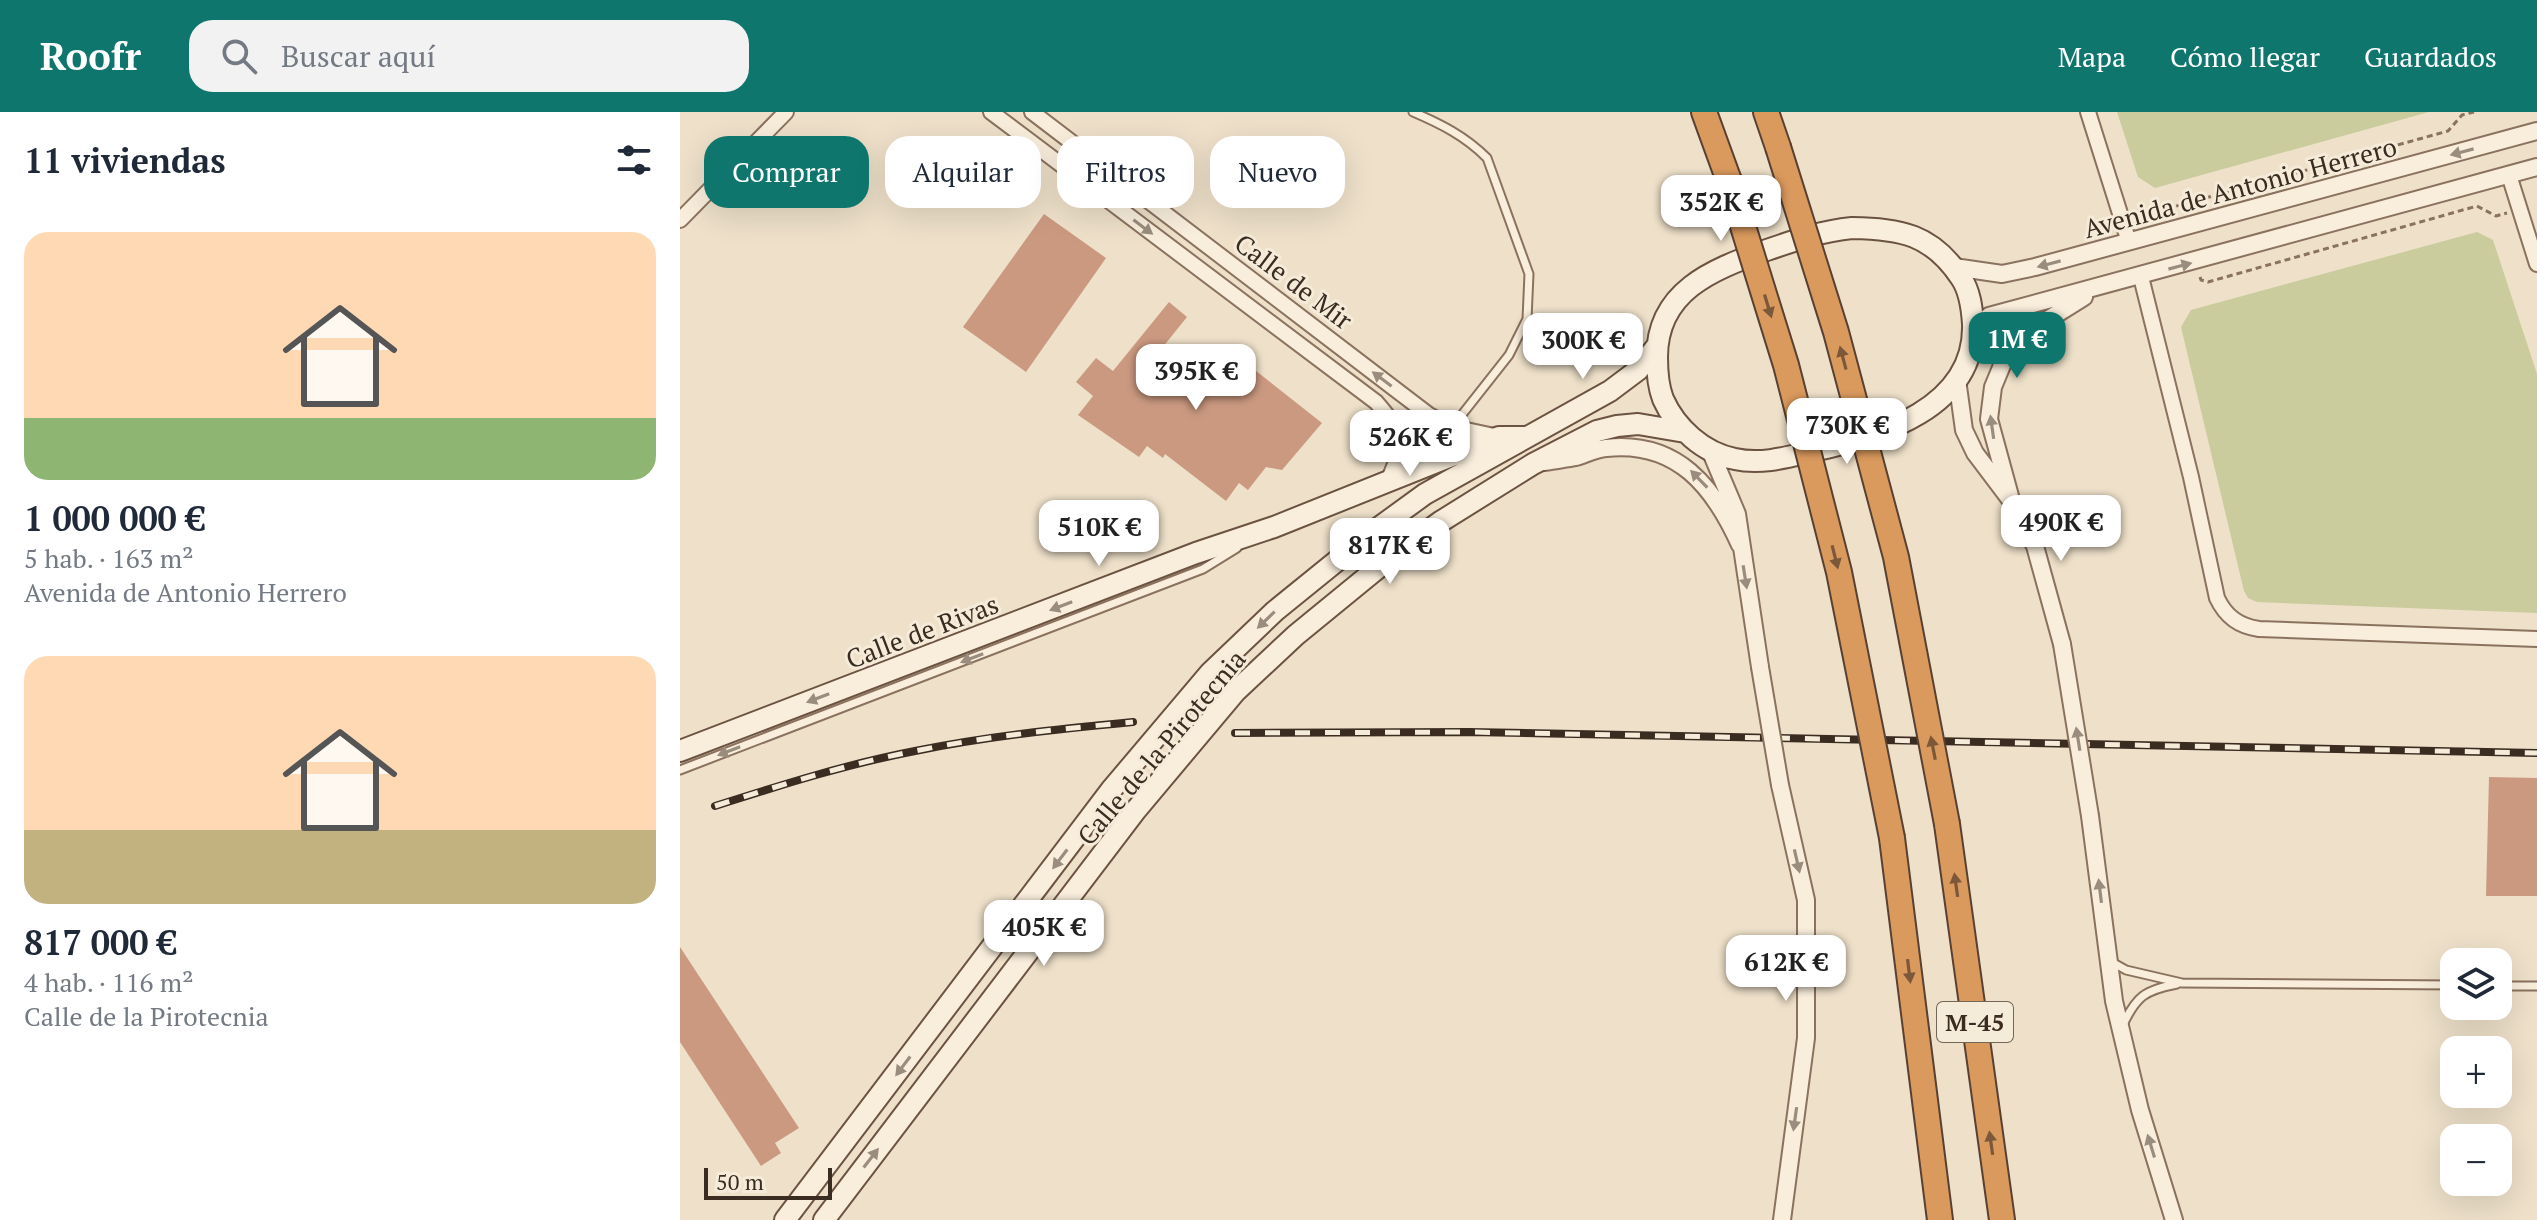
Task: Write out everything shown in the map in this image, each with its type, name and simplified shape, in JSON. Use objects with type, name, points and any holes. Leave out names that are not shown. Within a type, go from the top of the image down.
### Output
[{"type":"highway","name":"M-45","points":[[1704,112],[1728,178],[1786,365],[1839,572],[1892,838],[1940,1220]]},
{"type":"highway","name":"M-45","points":[[1766,112],[1836,332],[1896,557],[1947,824],[2002,1220]]},
{"type":"main road","points":[[1884,229],[1910,234],[1934,247],[1954,267],[1966,285],[1973,330],[1970,353],[1957,379],[1934,406],[1895,428],[1839,446],[1771,460],[1735,459],[1710,450],[1685,432],[1662,397],[1657,372],[1657,346],[1666,317],[1678,298],[1695,282],[1717,268],[1830,230],[1884,229]]},
{"type":"main road","name":"Calle de Rivas","points":[[680,751],[1196,553],[1274,527],[1499,437],[1528,437],[1610,391],[1638,370],[1657,346]]},
{"type":"main road","name":"Calle de la Pirotecnia","points":[[824,1220],[1136,810],[1235,692],[1296,635],[1440,522],[1533,464],[1597,431],[1617,426],[1638,424],[1685,432]]},
{"type":"main road","name":"Calle de la Pirotecnia","points":[[785,1220],[1111,790],[1210,673],[1275,611],[1370,534],[1425,494],[1528,437]]},
{"type":"street","points":[[680,220],[786,112]]},
{"type":"street","name":"Calle de Mir","points":[[991,112],[1376,402],[1392,420],[1400,437],[1397,460],[1388,481]]},
{"type":"street","name":"Calle de Mir","points":[[1032,112],[1429,415],[1452,427],[1499,437]]},
{"type":"street","points":[[2088,112],[2129,242]]},
{"type":"street","name":"Avenida de Antonio Herrero","points":[[1954,267],[2002,274],[2537,131]]},
{"type":"street","points":[[1973,330],[1989,316],[2537,167]]},
{"type":"street","points":[[2509,175],[2537,264]]},
{"type":"street","points":[[2141,277],[2191,477],[2217,598],[2232,619],[2259,629],[2537,639]]},
{"type":"street","points":[[2012,502],[1989,419],[1993,387],[2005,358],[2036,327],[2100,287]]},
{"type":"street","points":[[1957,379],[1964,430],[1975,453],[2012,502],[2035,546],[2062,644],[2090,816],[2114,1001],[2140,1110],[2174,1220]]},
{"type":"street","points":[[1533,464],[1603,448],[1625,447],[1649,451],[1673,460],[1691,470],[1709,490],[1726,514],[1740,545]]},
{"type":"street","points":[[1710,450],[1737,514],[1780,785],[1806,900],[1806,1038],[1782,1220]]},
{"type":"lane","points":[[1413,112],[1445,126],[1473,144],[1487,158],[1529,274],[1527,319],[1515,343],[1478,398],[1452,427]]},
{"type":"lane","points":[[680,770],[1203,569],[1274,527]]},
{"type":"lane","points":[[2109,960],[2126,970],[2182,983]]},
{"type":"lane","points":[[2122,1029],[2130,1009],[2140,996],[2155,988],[2182,983],[2440,985]]},
{"type":"lane","points":[[2512,986],[2537,986]]},
{"type":"path","points":[[2119,210],[2155,212],[2448,131],[2455,127],[2462,115],[2474,112]]},
{"type":"path","points":[[2196,261],[2201,280],[2208,282],[2477,206],[2496,216],[2519,208]]},
{"type":"green space","points":[[2117,112],[2429,112],[2155,188],[2138,177]]},
{"type":"green space","points":[[2477,232],[2493,240],[2537,374],[2537,613],[2257,602],[2248,598],[2181,327],[2191,310]]},
{"type":"building","points":[[1044,214],[1106,258],[1026,372],[963,327]]},
{"type":"building","points":[[1169,302],[1187,317],[1158,353],[1198,385],[1227,348],[1322,423],[1282,470],[1266,467],[1248,490],[1239,483],[1226,501],[1165,454],[1163,458],[1147,446],[1139,457],[1078,415],[1093,396],[1076,382],[1096,358],[1113,371]]},
{"type":"building","points":[[2489,777],[2537,778],[2537,896],[2486,896]]},
{"type":"building","points":[[680,947],[799,1128],[775,1143],[781,1153],[761,1166],[680,1042]]},
{"type":"railway","points":[[715,806],[890,756],[997,737],[1133,722]]},
{"type":"railway","points":[[1235,733],[1469,732],[2537,753]]}]
